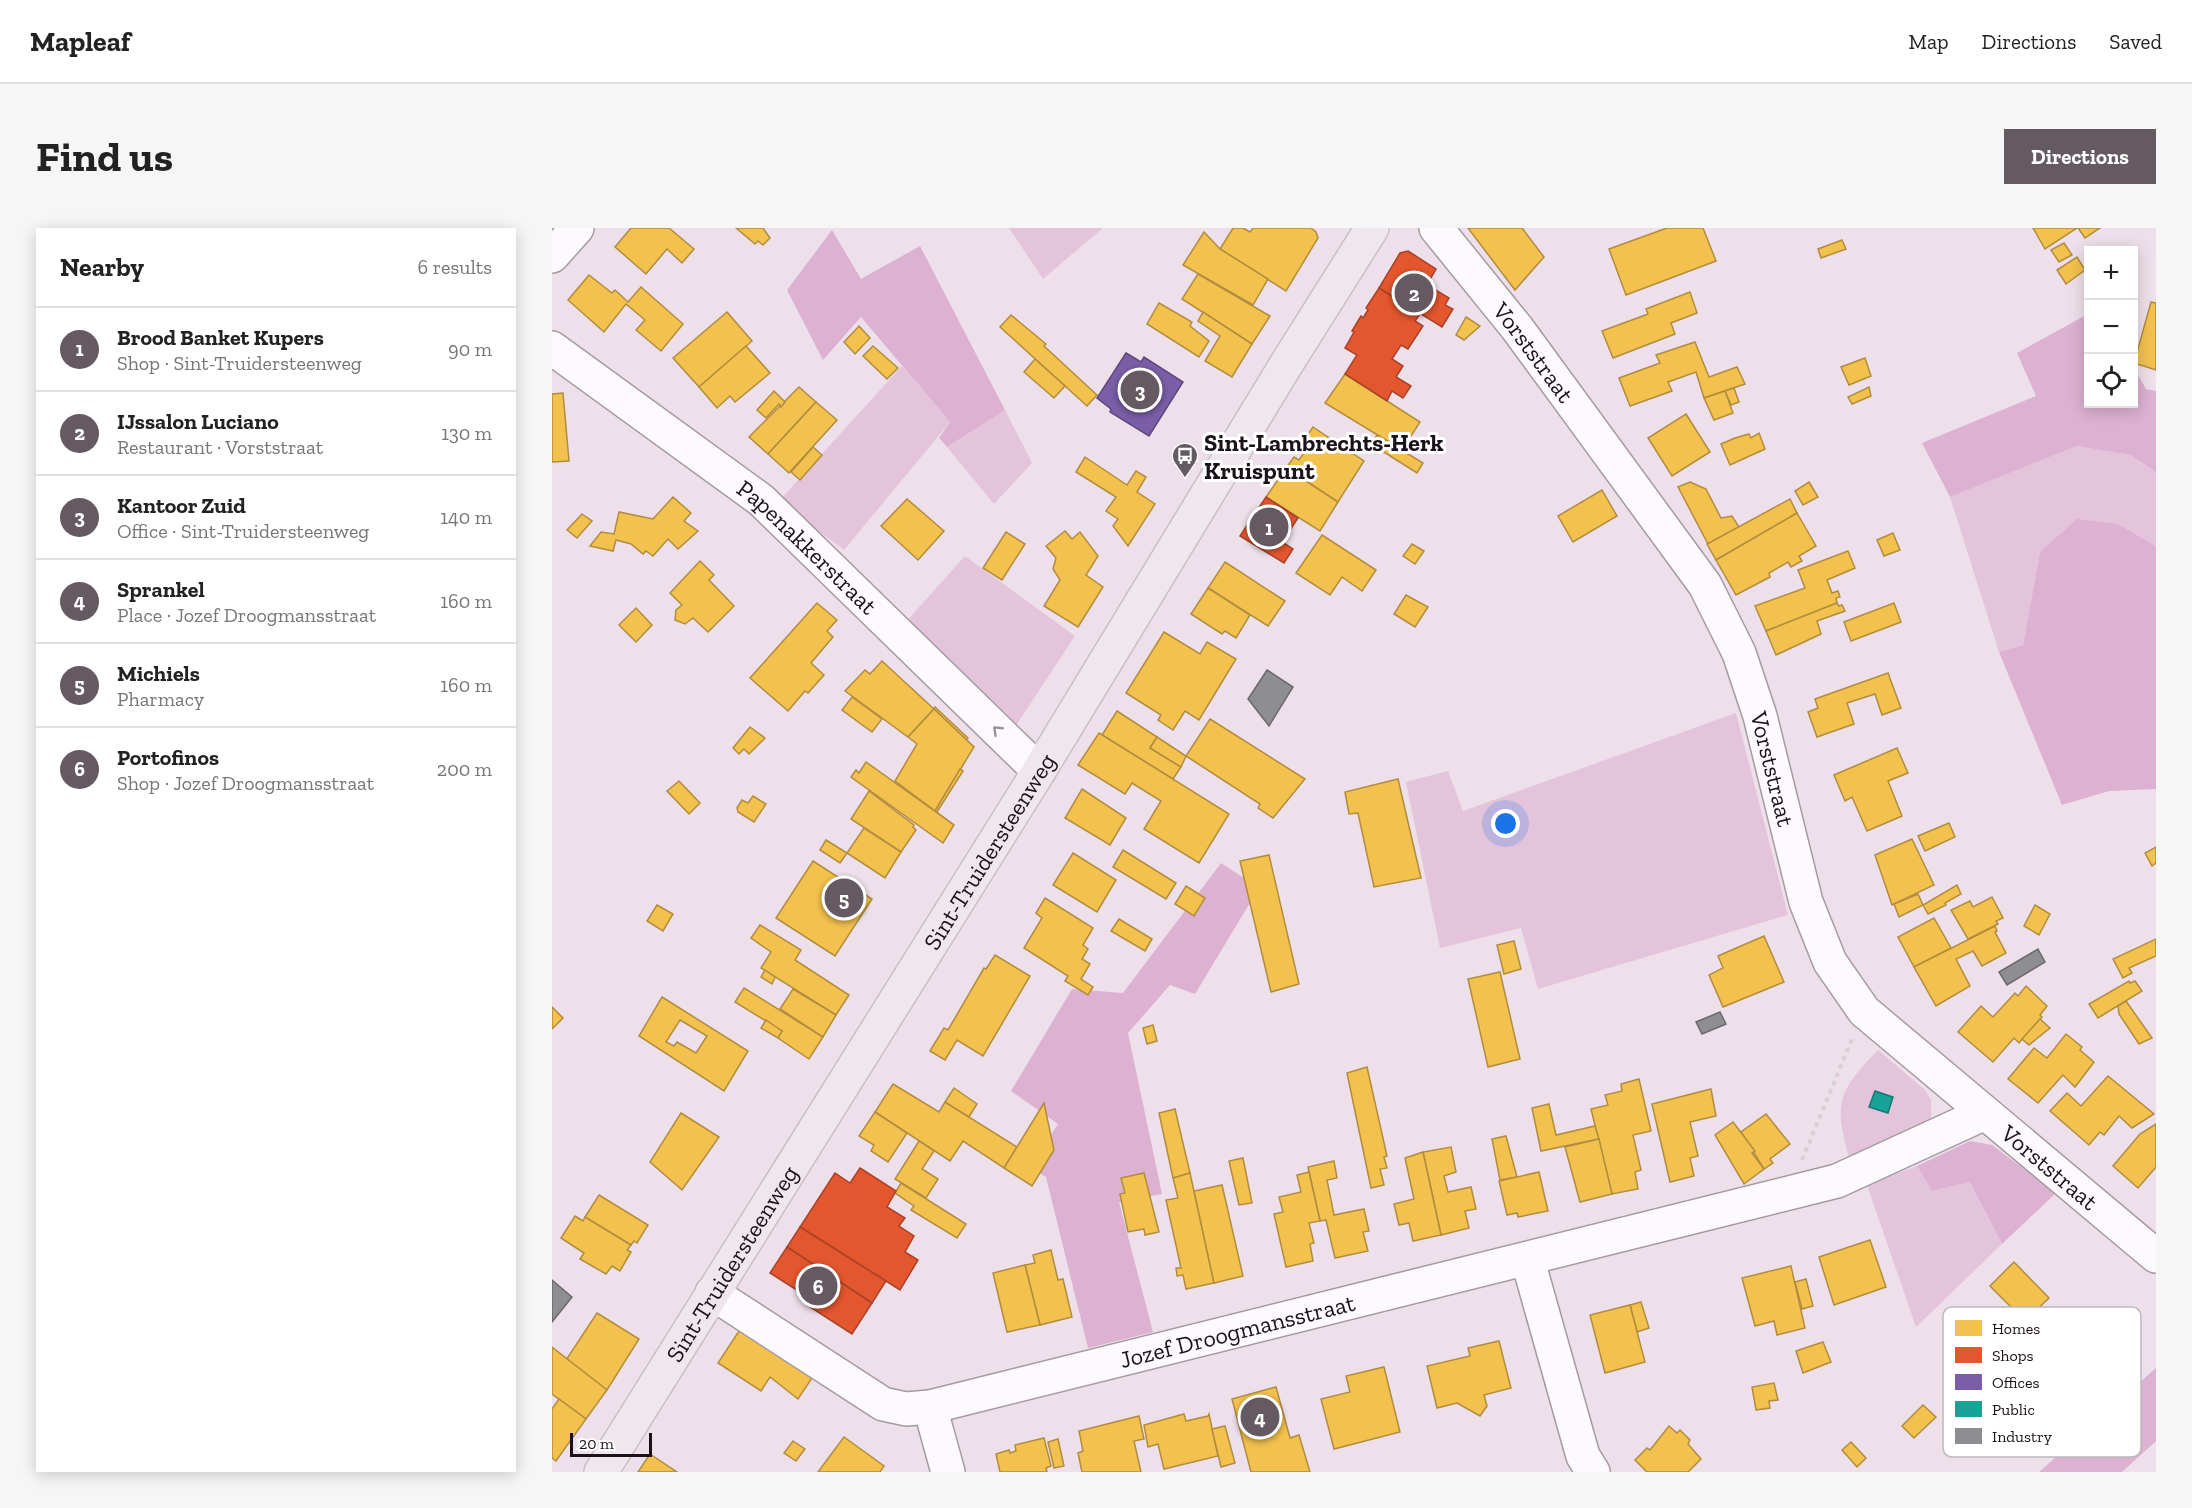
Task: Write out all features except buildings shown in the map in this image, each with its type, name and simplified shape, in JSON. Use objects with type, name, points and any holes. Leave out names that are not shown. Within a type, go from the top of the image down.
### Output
[{"type":"main road","name":"Sint-Truidersteenweg","points":[[601,1472],[1040,771],[1284,368],[1372,228]]},
{"type":"street","points":[[552,256],[577,228]]},
{"type":"street","name":"Vorststraat","points":[[1436,228],[1517,328],[1705,585],[1739,653],[1760,716],[1806,902],[1830,962],[1864,1011],[2156,1256]]},
{"type":"street","name":"Papenakkerstraat","points":[[552,348],[761,500],[1040,771]]},
{"type":"street","name":"Jozef Droogmansstraat","points":[[712,1293],[883,1404],[906,1409],[930,1407],[1528,1261],[1837,1181],[1985,1113]]},
{"type":"street","points":[[1528,1261],[1583,1456],[1593,1472]]},
{"type":"street","points":[[930,1407],[948,1472]]},
{"type":"path","points":[[1788,1194],[1864,1011]]},
{"type":"shaded area","points":[[1009,228],[1103,228],[1043,279]]},
{"type":"shaded area","points":[[832,230],[861,279],[920,246],[1005,410],[947,447],[939,438],[950,422],[861,317],[823,360],[787,290]]},
{"type":"shaded area","points":[[2084,316],[2084,408],[2138,408],[2138,375],[2146,389],[2156,391],[2156,472],[2131,455],[2077,446],[1950,497],[1922,443],[2036,396],[2017,353]]},
{"type":"shaded area","points":[[902,366],[950,422],[844,550],[779,501]]},
{"type":"shaded area","points":[[1005,410],[1032,463],[994,504],[947,447]]},
{"type":"shaded area","points":[[2077,446],[2131,455],[2156,472],[2156,546],[2118,524],[2040,552],[2023,645],[1999,652],[1950,497]]},
{"type":"shaded area","points":[[2077,519],[2118,524],[2156,546],[2156,789],[2109,791],[2062,805],[1999,652],[2023,645],[2040,552]]},
{"type":"shaded area","points":[[965,556],[1075,636],[1015,727],[903,625]]},
{"type":"shaded area","points":[[1736,713],[1788,915],[1538,989],[1521,928],[1440,948],[1406,782],[1448,771],[1463,811]]},
{"type":"shaded area","points":[[1221,863],[1259,888],[1195,994],[1170,985],[1128,1033],[1162,1194],[1119,1202],[1153,1332],[1088,1348],[1046,1177],[1030,1168],[1058,1124],[1011,1091],[1072,989],[1123,993]]},
{"type":"shaded area","points":[[1878,1050],[1925,1090],[1931,1100],[1931,1119],[1922,1127],[1850,1162],[1842,1126],[1842,1100],[1854,1077]]},
{"type":"shaded area","points":[[1970,1141],[1992,1145],[2056,1193],[2002,1244],[1970,1182],[1932,1191],[1917,1166]]},
{"type":"shaded area","points":[[1917,1166],[1932,1191],[1970,1182],[2002,1244],[1916,1327],[1867,1185]]},
{"type":"shaded area","points":[[2156,1368],[2156,1441],[2141,1455],[2141,1381]]},
{"type":"shaded area","points":[[2056,1457],[2138,1457],[2122,1472],[2039,1472]]},
{"type":"place","name":"IJssalon Luciano","points":[[1414,293]]},
{"type":"place","name":"Kantoor Zuid","points":[[1140,390]]},
{"type":"place","name":"Sint-Lambrechts-Herk Kruispunt","points":[[1185,479]]},
{"type":"place","name":"Brood Banket Kupers","points":[[1269,527]]},
{"type":"place","name":"Michiels","points":[[844,898]]},
{"type":"place","name":"Portofinos","points":[[818,1286]]},
{"type":"place","name":"Sprankel","points":[[1260,1417]]}]
